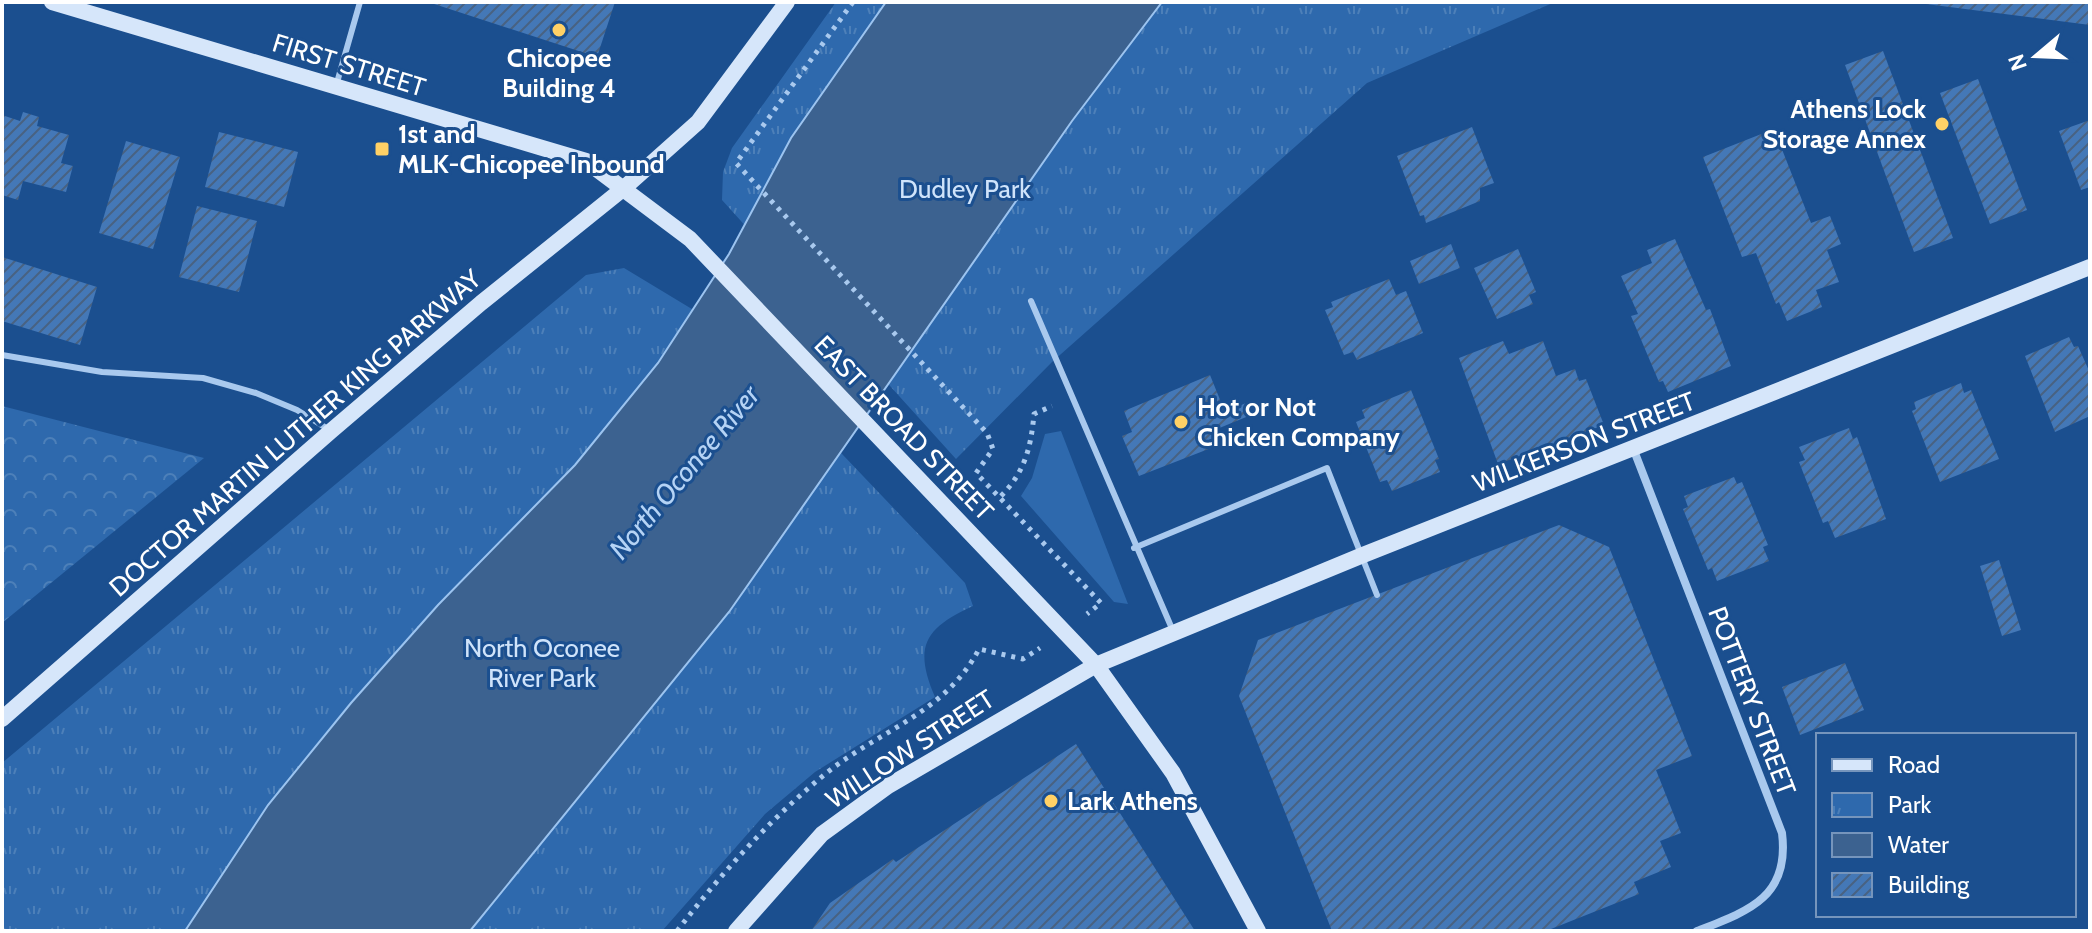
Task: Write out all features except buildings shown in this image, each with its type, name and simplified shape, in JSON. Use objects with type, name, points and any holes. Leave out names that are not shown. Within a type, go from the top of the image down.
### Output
[{"type":"street","name":"FIRST STREET","points":[[52,2],[586,161],[624,188]]},
{"type":"street","points":[[624,188],[698,122],[787,2]]},
{"type":"street","name":"EAST BROAD STREET","points":[[624,188],[690,239],[950,508],[1096,665],[1173,773],[1258,931]]},
{"type":"street","name":"DOCTOR MARTIN LUTHER KING PARKWAY","points":[[2,719],[331,431],[624,188]]},
{"type":"street","name":"WILKERSON STREET","points":[[1096,665],[1173,631],[2090,267]]},
{"type":"street","name":"POTTERY STREET","points":[[1633,447],[1782,833],[1785,857],[1771,891],[1745,912],[1697,931]]},
{"type":"street","name":"WILLOW STREET","points":[[736,931],[780,878],[833,826],[888,786],[1096,665]]},
{"type":"lane","points":[[336,86],[360,2]]},
{"type":"lane","points":[[1031,301],[1134,548],[1173,631]]},
{"type":"lane","points":[[2,355],[102,372],[203,378],[297,410],[331,431]]},
{"type":"lane","points":[[1134,548],[1327,468],[1377,595]]},
{"type":"path","points":[[853,2],[736,163],[987,433],[993,449],[976,473],[1101,603],[1092,610]]},
{"type":"path","points":[[1001,496],[1017,479],[1023,466],[1031,445],[1034,414],[1070,397]]},
{"type":"path","points":[[677,931],[754,837],[826,772],[903,726],[952,689],[968,671],[979,649],[1023,659]]},
{"type":"green space","name":"Dudley Park","points":[[836,2],[1555,2],[1367,83],[1052,362],[956,459],[722,200],[723,172],[732,148]]},
{"type":"green space","name":"North Oconee River Park","points":[[624,268],[720,326],[965,583],[973,606],[934,631],[925,652],[928,679],[935,697],[815,772],[765,814],[662,931],[2,931],[2,763],[586,275]]},
{"type":"green space","points":[[2,406],[204,458],[2,623]]},
{"type":"green space","points":[[1061,431],[1128,604],[1114,602],[1021,496],[1032,478],[1045,434]]},
{"type":"water","name":"North Oconee River","points":[[886,2],[1162,2],[1072,121],[729,612],[470,931],[185,931],[268,805],[351,703],[438,605],[575,465],[658,363],[729,254],[791,138]]},
{"type":"place","name":"Chicopee Building 4","points":[[559,30]]},
{"type":"place","name":"Athens Lock Storage Annex","points":[[1942,124]]},
{"type":"place","name":"1st and MLK-Chicopee Inbound","points":[[382,149]]},
{"type":"place","name":"Hot or Not Chicken Company","points":[[1181,422]]},
{"type":"place","name":"Lark Athens","points":[[1051,801]]}]
